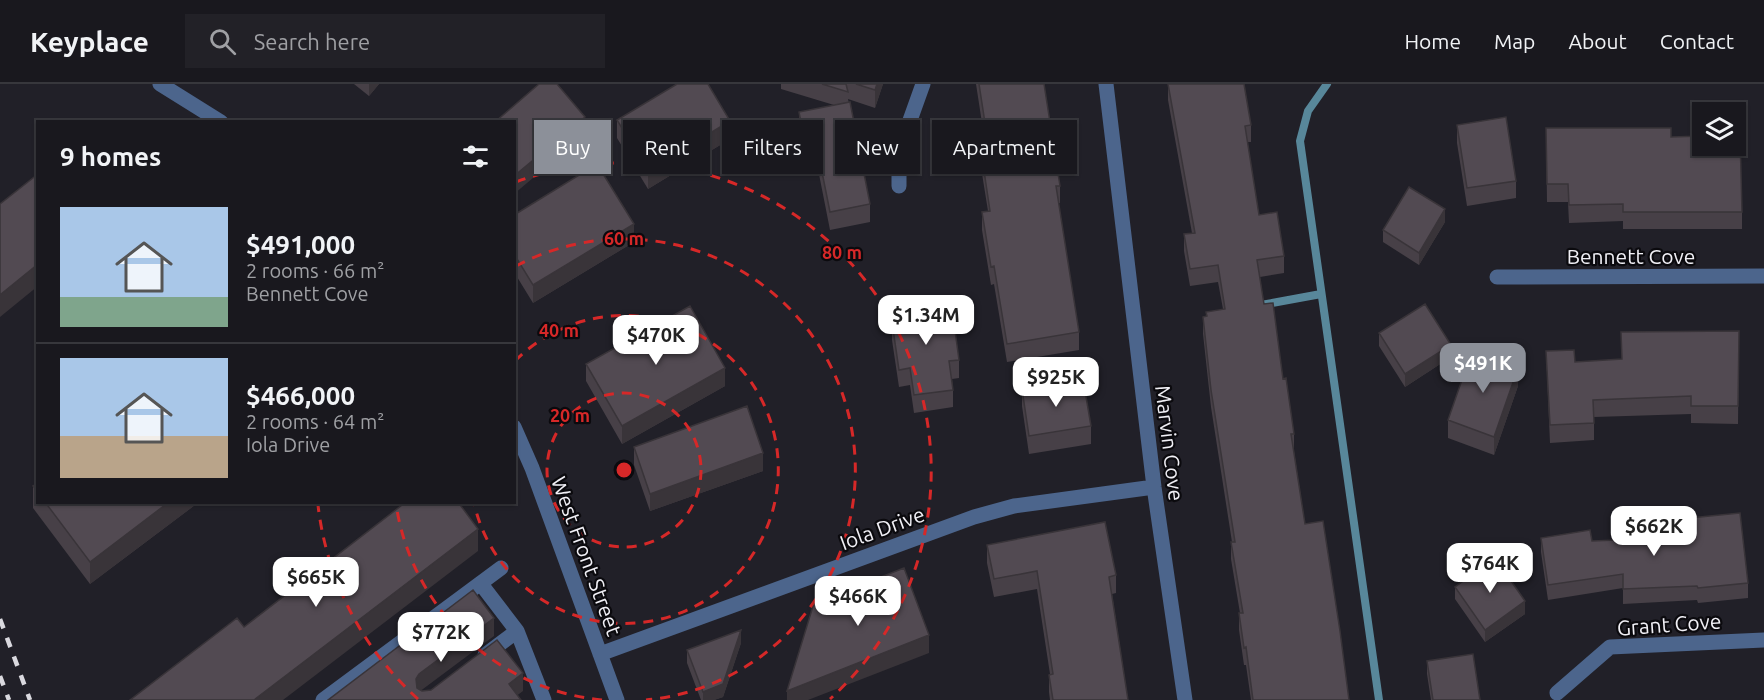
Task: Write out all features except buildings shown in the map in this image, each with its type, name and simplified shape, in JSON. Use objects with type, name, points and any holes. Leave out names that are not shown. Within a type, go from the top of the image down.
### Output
[{"type":"street","points":[[160,84],[218,120]]},
{"type":"street","points":[[899,186],[899,151],[923,84]]},
{"type":"street","name":"Marvin Cove","points":[[1106,84],[1154,487],[1185,700]]},
{"type":"street","name":"Bennett Cove","points":[[1497,278],[1764,276]]},
{"type":"street","name":"West Front Street","points":[[516,432],[532,468],[617,700]]},
{"type":"street","name":"Iola Drive","points":[[600,654],[974,517],[1057,499],[1154,487]]},
{"type":"street","points":[[323,700],[501,568]]},
{"type":"street","points":[[481,584],[517,631],[542,695],[527,700]]},
{"type":"street","points":[[471,666],[517,631]]},
{"type":"street","name":"Grant Cove","points":[[1557,693],[1610,647],[1764,640]]},
{"type":"waterway","points":[[1327,84],[1308,111],[1300,141],[1379,700]]},
{"type":"waterway","points":[[1261,305],[1321,294]]},
{"type":"railway","points":[[0,619],[30,700]]},
{"type":"railway","points":[[0,676],[9,700]]}]
